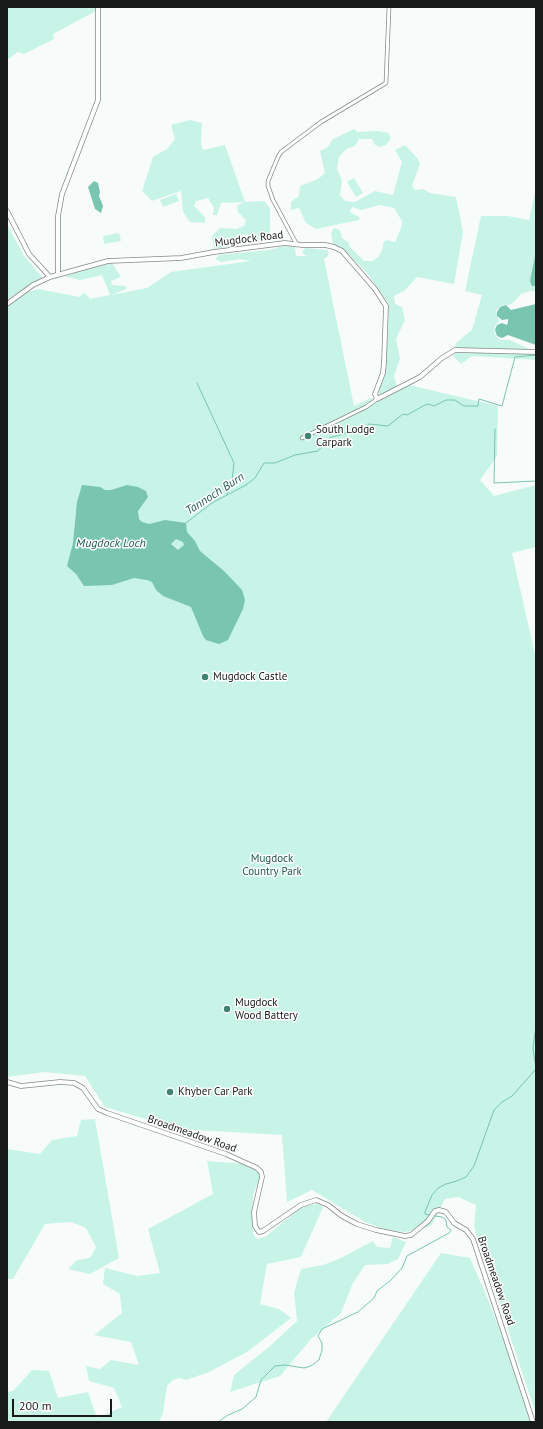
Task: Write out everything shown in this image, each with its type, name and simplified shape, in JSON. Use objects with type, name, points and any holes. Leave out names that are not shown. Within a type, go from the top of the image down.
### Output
[{"type":"street","points":[[58,275],[58,216],[62,194],[98,100],[98,7]]},
{"type":"street","points":[[296,243],[268,186],[268,181],[278,157],[321,122],[386,83],[389,7]]},
{"type":"street","points":[[7,211],[29,254],[50,277]]},
{"type":"street","points":[[285,243],[291,235]]},
{"type":"street","name":"Mugdock Road","points":[[7,304],[33,285],[50,277],[117,260],[181,258],[214,252],[285,243],[325,245],[334,247],[342,251],[375,289],[386,306],[383,373],[375,394],[377,399]]},
{"type":"street","points":[[302,438],[366,407],[377,399],[420,376],[442,358],[455,350],[536,352]]},
{"type":"street","name":"Broadmeadow Road","points":[[7,1082],[21,1086],[60,1082],[74,1083],[83,1088],[98,1109],[131,1123],[226,1154],[257,1168],[261,1172],[262,1177],[254,1212],[255,1226],[259,1232],[263,1232],[300,1205],[316,1200],[328,1205],[342,1216],[357,1224],[386,1232],[409,1236],[429,1219],[433,1212],[439,1210],[446,1212],[454,1223],[466,1230],[473,1239],[533,1422]]},
{"type":"green space","points":[[7,7],[96,7],[96,11],[53,34],[54,39],[24,54],[18,52],[7,60]]},
{"type":"green space","points":[[190,120],[202,123],[201,144],[203,150],[225,145],[245,202],[264,201],[270,208],[270,232],[264,239],[254,241],[248,234],[235,236],[234,246],[214,249],[212,236],[220,228],[237,229],[244,226],[246,220],[238,212],[237,206],[244,202],[221,203],[217,215],[213,215],[214,208],[208,198],[196,201],[194,206],[205,217],[205,223],[190,222],[183,212],[181,191],[152,201],[142,191],[153,157],[167,149],[175,139],[171,125]]},
{"type":"green space","points":[[354,129],[357,132],[378,131],[388,133],[391,138],[386,145],[379,147],[374,144],[372,139],[359,139],[355,146],[346,149],[339,157],[337,168],[342,181],[340,195],[345,201],[355,202],[375,191],[393,195],[402,162],[395,150],[405,145],[417,158],[420,164],[412,186],[415,190],[423,189],[430,193],[456,197],[463,232],[454,284],[417,277],[404,291],[394,296],[395,304],[402,307],[405,320],[396,339],[400,359],[394,376],[397,386],[382,395],[379,394],[379,390],[385,376],[389,304],[367,273],[345,251],[333,244],[331,233],[334,228],[340,230],[342,238],[348,242],[350,247],[364,261],[373,261],[379,256],[383,248],[383,243],[386,240],[395,242],[401,228],[402,221],[394,208],[380,205],[361,210],[352,207],[350,212],[359,217],[359,220],[316,229],[306,223],[299,208],[291,210],[291,202],[299,196],[300,186],[318,179],[325,173],[320,151],[327,148],[333,139]]},
{"type":"green space","points":[[354,178],[363,193],[356,197],[347,182]]},
{"type":"green space","points":[[536,188],[536,258],[531,284],[536,285],[536,291],[521,294],[512,304],[500,306],[496,311],[499,321],[495,326],[494,332],[500,340],[510,340],[536,352],[536,360],[472,356],[461,364],[453,356],[456,343],[472,330],[482,295],[465,291],[481,216],[508,216],[529,220]]},
{"type":"green space","points":[[176,194],[179,201],[163,207],[160,200]]},
{"type":"green space","points":[[7,224],[24,256],[42,277],[7,300]]},
{"type":"green space","points":[[119,233],[121,241],[104,244],[103,236]]},
{"type":"green space","name":"Mugdock Country Park","points":[[284,246],[295,247],[296,256],[306,256],[302,252],[305,248],[328,250],[328,256],[324,259],[354,406],[371,398],[375,403],[409,385],[498,406],[497,456],[480,480],[494,496],[536,485],[536,547],[512,553],[536,659],[536,1414],[474,1227],[476,1205],[458,1197],[445,1199],[431,1226],[405,1232],[387,1230],[365,1222],[312,1190],[287,1202],[282,1135],[179,1129],[105,1107],[85,1076],[45,1072],[7,1077],[7,307],[28,292],[38,289],[80,297],[83,293],[90,299],[110,295],[102,275],[80,280],[66,277],[66,275],[112,263],[121,277],[111,281],[112,285],[126,286],[127,289],[111,295],[147,288],[171,272],[251,261],[240,259],[221,262],[215,259],[219,255],[269,250]]},
{"type":"green space","points":[[95,1119],[119,1258],[90,1274],[68,1269],[77,1260],[90,1258],[96,1247],[86,1228],[71,1222],[45,1224],[13,1279],[7,1279],[7,1149],[40,1154],[52,1140],[77,1136],[81,1120]]},
{"type":"green space","points":[[207,1161],[247,1164],[258,1169],[261,1175],[253,1195],[252,1216],[253,1234],[257,1239],[265,1237],[303,1206],[318,1204],[323,1207],[301,1257],[267,1264],[260,1304],[279,1309],[291,1318],[247,1352],[209,1372],[186,1380],[179,1378],[173,1380],[167,1386],[163,1413],[159,1422],[7,1422],[7,1392],[13,1391],[32,1370],[49,1371],[58,1398],[88,1392],[97,1418],[122,1407],[114,1388],[89,1381],[86,1366],[100,1369],[111,1360],[139,1365],[131,1342],[94,1335],[122,1313],[120,1294],[103,1284],[105,1268],[137,1276],[160,1273],[148,1229],[213,1194]]},
{"type":"green space","points":[[393,1237],[406,1242],[398,1259],[388,1264],[365,1265],[353,1283],[341,1313],[311,1339],[280,1376],[230,1392],[234,1375],[270,1346],[297,1321],[294,1293],[301,1269],[323,1265],[341,1258],[373,1241],[377,1247],[390,1248]]},
{"type":"green space","points":[[441,1253],[470,1258],[511,1359],[531,1422],[326,1422]]},
{"type":"water","points":[[94,181],[98,183],[100,192],[99,196],[103,206],[101,213],[95,209],[88,187]]},
{"type":"water","points":[[536,251],[536,286],[532,286],[530,281]]},
{"type":"water","points":[[536,304],[536,345],[508,335],[502,338],[497,336],[495,330],[497,325],[502,323],[507,325],[508,322],[508,319],[502,320],[497,316],[497,312],[500,307],[506,305],[511,310]]},
{"type":"water","name":"Mugdock Loch","points":[[82,485],[100,487],[105,490],[111,490],[127,485],[138,487],[146,491],[148,497],[138,511],[139,519],[142,522],[149,524],[165,520],[186,523],[187,532],[195,541],[200,551],[224,571],[242,590],[245,600],[243,609],[228,640],[219,644],[206,640],[191,607],[163,596],[156,590],[152,582],[147,580],[134,578],[112,585],[84,586],[76,574],[67,566],[73,543],[77,502]],"holes":[[[176,539],[183,542],[184,545],[178,550],[171,544]]]},
{"type":"waterway","name":"Tannoch Burn","points":[[186,523],[212,503],[246,485],[255,478],[264,463],[275,463],[295,455],[318,451],[329,438],[353,429],[354,425],[357,431],[360,431],[369,424],[388,426],[403,414],[407,415],[428,404],[434,406],[446,400],[455,400],[464,406],[478,406],[479,399],[502,406],[515,357],[536,355]]},
{"type":"waterway","points":[[197,383],[234,463],[232,480]]},
{"type":"waterway","points":[[495,429],[494,483],[536,481]]},
{"type":"waterway","name":"Tannoch Burn","points":[[227,494],[230,486]]},
{"type":"waterway","points":[[429,1215],[425,1214],[425,1212],[432,1195],[438,1188],[466,1177],[474,1166],[494,1110],[502,1102],[512,1096],[536,1069],[533,1048],[536,1026]]},
{"type":"waterway","points":[[218,1422],[228,1415],[242,1409],[256,1397],[261,1380],[275,1366],[285,1365],[304,1368],[311,1366],[319,1360],[322,1350],[322,1343],[318,1336],[322,1329],[358,1312],[374,1298],[377,1291],[391,1280],[402,1268],[407,1256],[449,1233],[451,1230],[447,1227],[446,1220],[442,1217],[435,1216]]},
{"type":"place","name":"South Lodge Carpark","points":[[308,436]]},
{"type":"place","name":"Mugdock Castle","points":[[205,677]]},
{"type":"place","name":"Mugdock Wood Battery","points":[[227,1009]]},
{"type":"place","name":"Khyber Car Park","points":[[170,1092]]}]
